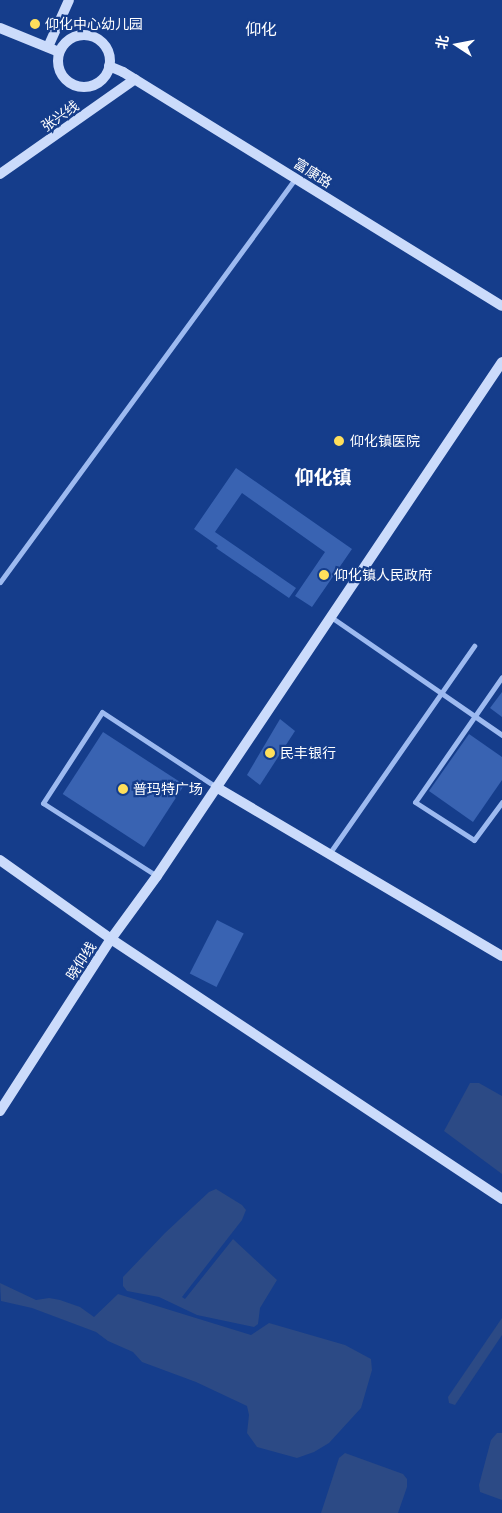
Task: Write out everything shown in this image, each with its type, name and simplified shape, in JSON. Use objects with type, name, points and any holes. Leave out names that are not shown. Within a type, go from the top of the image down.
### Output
[{"type":"street","points":[[48,47],[69,0]]},
{"type":"street","points":[[0,28],[59,52]]},
{"type":"street","points":[[80,35],[89,36],[105,46],[109,55],[109,66],[105,76],[97,83],[77,86],[67,81],[61,73],[58,64],[59,52],[70,39],[80,35]]},
{"type":"street","name":"富康路","points":[[109,66],[135,80],[502,306]]},
{"type":"street","name":"张兴线","points":[[0,174],[135,80]]},
{"type":"street","points":[[0,582],[295,178]]},
{"type":"street","points":[[502,362],[156,876],[111,939],[502,1199]]},
{"type":"street","points":[[331,616],[502,735]]},
{"type":"street","points":[[329,854],[474,646]]},
{"type":"street","points":[[502,677],[415,802],[474,840],[502,802]]},
{"type":"street","points":[[156,876],[44,803],[102,712],[216,787],[502,956]]},
{"type":"street","name":"晓仰线","points":[[0,860],[111,939],[0,1111]]},
{"type":"water","points":[[470,1083],[479,1083],[502,1096],[502,1174],[444,1131]]},
{"type":"water","points":[[216,1189],[242,1205],[246,1210],[242,1220],[182,1297],[185,1299],[233,1239],[277,1280],[260,1308],[258,1324],[254,1327],[197,1315],[159,1297],[127,1291],[123,1286],[123,1277],[165,1233],[209,1192]]},
{"type":"water","points":[[0,1283],[36,1300],[49,1298],[80,1307],[94,1317],[118,1294],[251,1335],[269,1323],[345,1345],[371,1359],[372,1370],[361,1408],[329,1443],[314,1452],[297,1458],[257,1447],[247,1433],[249,1415],[247,1406],[196,1382],[142,1362],[133,1352],[108,1341],[96,1332],[32,1308],[1,1301]]},
{"type":"water","points":[[502,1318],[502,1335],[455,1405],[449,1403],[448,1397]]},
{"type":"water","points":[[497,1433],[502,1433],[502,1500],[480,1492],[479,1485],[491,1440]]},
{"type":"water","points":[[345,1453],[403,1474],[407,1479],[407,1487],[398,1513],[321,1513],[339,1458]]},
{"type":"building","points":[[236,468],[352,549],[312,607],[295,596],[325,552],[242,493],[215,532],[296,588],[289,598],[216,548],[218,546],[194,529]]},
{"type":"building","points":[[502,692],[502,717],[490,708]]},
{"type":"building","name":"民丰银行","points":[[280,719],[295,731],[260,785],[247,775]]},
{"type":"building","name":"普玛特广场","points":[[103,732],[184,785],[144,847],[63,794]]},
{"type":"building","points":[[469,734],[502,757],[502,780],[473,822],[429,791]]},
{"type":"building","points":[[217,920],[244,934],[216,987],[190,973]]},
{"type":"place","name":"仰化中心幼儿园","points":[[35,24]]},
{"type":"place","name":"仰化镇医院","points":[[339,441]]},
{"type":"place","name":"仰化镇人民政府","points":[[324,575]]},
{"type":"place","name":"民丰银行","points":[[270,753]]},
{"type":"place","name":"普玛特广场","points":[[123,789]]},
{"type":"district","name":"仰化","points":[[261,29]]},
{"type":"district","name":"仰化镇","points":[[323,477]]}]
